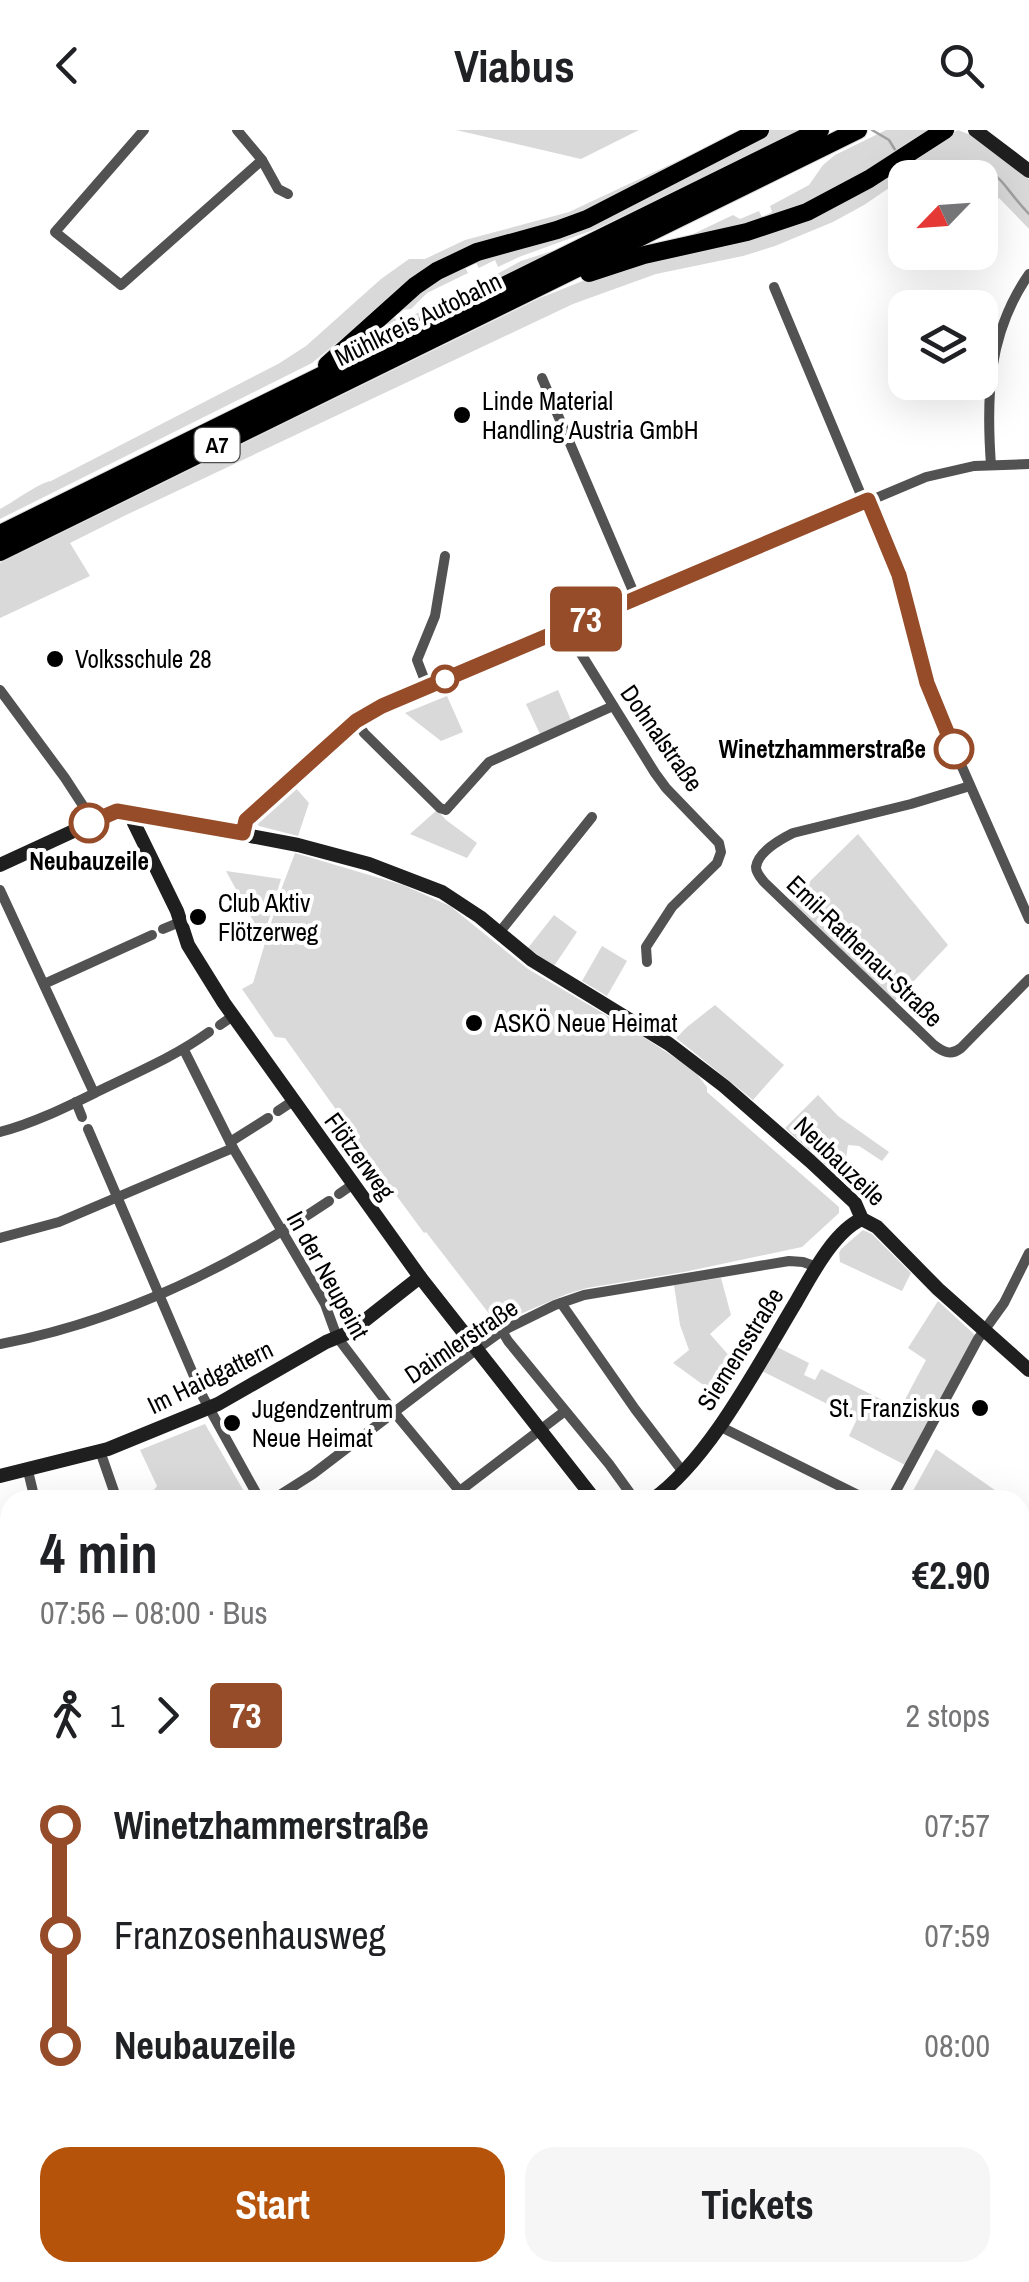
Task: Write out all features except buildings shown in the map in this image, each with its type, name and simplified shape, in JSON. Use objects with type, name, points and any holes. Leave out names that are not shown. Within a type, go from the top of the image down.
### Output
[{"type":"highway","points":[[308,383],[415,286],[437,271],[477,252],[587,219],[760,130]]},
{"type":"highway","name":"Mühlkreis Autobahn","points":[[0,534],[820,130]]},
{"type":"highway","points":[[554,279],[588,274],[644,255],[774,224],[827,202],[945,130]]},
{"type":"highway","name":"Mühlkreis Autobahn","points":[[0,552],[855,132]]},
{"type":"street","points":[[144,130],[54,232],[121,285],[262,160]]},
{"type":"street","points":[[237,130],[262,160],[278,189],[288,194]]},
{"type":"street","points":[[975,130],[1029,172]]},
{"type":"street","points":[[992,464],[990,372],[1008,313],[1029,274]]},
{"type":"street","points":[[774,287],[899,575],[933,700],[1029,920]]},
{"type":"street","points":[[542,378],[636,598]]},
{"type":"street","points":[[243,833],[246,820],[356,721],[382,706],[926,476],[992,464],[1029,464]]},
{"type":"street","points":[[427,686],[418,660],[434,616],[445,556]]},
{"type":"street","name":"Dohnalstraße","points":[[567,627],[666,788],[719,843],[717,862],[665,917],[646,948],[646,962]]},
{"type":"street","points":[[0,690],[93,821],[0,865]]},
{"type":"street","points":[[356,721],[446,810],[489,762],[613,706]]},
{"type":"street","name":"Emil-Rathenau-Straße","points":[[970,786],[793,833],[774,844],[756,867],[760,878],[777,896],[946,1052],[961,1048],[1029,979]]},
{"type":"street","name":"Neubauzeile","points":[[93,821],[117,811],[133,812],[278,840],[424,884],[462,904],[543,967],[626,1016],[693,1062],[810,1161],[855,1203],[862,1219],[878,1227],[938,1289],[1029,1370]]},
{"type":"street","name":"Flötzerweg","points":[[133,812],[188,944],[226,1020],[293,1102],[420,1277],[587,1490]]},
{"type":"street","points":[[499,933],[592,817]]},
{"type":"street","points":[[0,890],[94,1093]]},
{"type":"street","points":[[44,984],[180,922]]},
{"type":"street","points":[[0,1132],[76,1102],[184,1050],[209,1032]]},
{"type":"street","name":"In der Neupeint","points":[[184,1050],[231,1145],[325,1304],[337,1337],[459,1490]]},
{"type":"street","points":[[76,1102],[82,1117]]},
{"type":"street","points":[[0,1238],[40,1229],[118,1199],[231,1145],[293,1102]]},
{"type":"street","points":[[88,1129],[209,1408],[254,1490]]},
{"type":"street","points":[[0,1344],[74,1328],[230,1262],[352,1184]]},
{"type":"street","name":"Siemensstraße","points":[[663,1490],[684,1472],[719,1426],[817,1267],[850,1227],[862,1219]]},
{"type":"street","points":[[897,1490],[1029,1253]]},
{"type":"street","name":"Daimlerstraße","points":[[290,1490],[502,1331],[562,1303],[598,1292],[790,1260],[817,1267]]},
{"type":"street","name":"Im Haidgattern","points":[[0,1476],[100,1451],[209,1408],[350,1332],[420,1277]]},
{"type":"street","points":[[562,1303],[684,1472]]},
{"type":"street","points":[[502,1331],[627,1490]]},
{"type":"street","points":[[469,1490],[565,1411]]},
{"type":"street","points":[[719,1426],[848,1490]]},
{"type":"street","points":[[100,1451],[114,1490]]},
{"type":"street","points":[[28,1471],[33,1490]]},
{"type":"shaded area","points":[[456,130],[639,130],[581,159]]},
{"type":"shaded area","points":[[744,130],[588,213],[436,264],[399,287],[312,363],[0,519],[0,509],[33,489],[278,364],[306,346],[409,259],[425,259],[465,240],[569,212]]},
{"type":"shaded area","points":[[768,130],[800,130],[596,229],[498,267],[495,260],[479,268],[474,260],[464,265],[468,273],[427,293],[411,309],[396,307],[448,269],[495,250],[589,222]]},
{"type":"shaded area","points":[[886,130],[939,130],[794,213],[668,246],[733,215],[740,219],[759,211],[762,217],[772,212],[770,206],[809,185],[835,155]]},
{"type":"shaded area","points":[[958,130],[973,136],[1029,179],[1029,229],[998,198],[998,160],[897,160]]},
{"type":"shaded area","points":[[888,164],[888,189],[833,222],[775,246],[656,274],[573,304],[70,543],[90,576],[0,618],[0,563],[540,298],[595,276],[733,240]]},
{"type":"shaded area","points":[[561,248],[349,352],[387,320],[413,315],[521,261]]},
{"type":"shaded area","points":[[558,690],[571,720],[540,734],[526,704]]},
{"type":"shaded area","points":[[447,696],[463,732],[441,741],[405,713]]},
{"type":"shaded area","points":[[294,786],[309,803],[298,836],[259,826],[257,820]]},
{"type":"shaded area","points":[[437,810],[477,843],[467,858],[410,834]]},
{"type":"shaded area","points":[[858,834],[948,945],[893,1003],[788,903]]},
{"type":"shaded area","points":[[295,853],[403,885],[450,906],[528,969],[696,1073],[707,1092],[839,1207],[839,1213],[802,1247],[587,1288],[497,1324],[424,1233],[285,1038],[275,1037],[242,989],[253,983]]},
{"type":"shaded area","points":[[226,871],[281,879],[263,939]]},
{"type":"shaded area","points":[[554,915],[577,932],[554,966],[528,948]]},
{"type":"shaded area","points":[[602,946],[627,961],[607,996],[582,981]]},
{"type":"shaded area","points":[[715,1005],[784,1065],[753,1100],[676,1038]]},
{"type":"shaded area","points":[[818,1095],[838,1116],[889,1152],[882,1161],[859,1146],[848,1145],[846,1158],[833,1172],[785,1128]]},
{"type":"shaded area","points":[[863,1230],[872,1234],[911,1273],[902,1291],[840,1262],[841,1249]]},
{"type":"shaded area","points":[[721,1278],[731,1315],[710,1334],[739,1367],[720,1397],[673,1363],[689,1350],[680,1325],[674,1285]]},
{"type":"shaded area","points":[[938,1301],[975,1335],[905,1465],[849,1436],[857,1419],[762,1371],[777,1347],[809,1363],[804,1375],[815,1380],[821,1369],[900,1409],[926,1360],[908,1348]]},
{"type":"shaded area","points":[[205,1424],[243,1490],[154,1490],[157,1486],[140,1450]]},
{"type":"shaded area","points":[[936,1449],[995,1490],[913,1490]]},
{"type":"waterway","points":[[872,130],[889,140],[897,153]]},
{"type":"waterway","points":[[998,178],[1029,214]]},
{"type":"bus line","name":"73","points":[[89,823],[117,811],[133,812],[243,833],[246,820],[370,712],[868,500],[899,575],[927,683],[954,749]]},
{"type":"place","name":"Linde Material Handling Austria GmbH","points":[[462,415]]},
{"type":"place","name":"Volksschule 28","points":[[55,659]]},
{"type":"place","name":"Winetzhammerstraße","points":[[954,749]]},
{"type":"place","name":"Neubauzeile","points":[[89,823]]},
{"type":"place","name":"Club Aktiv Flötzerweg","points":[[198,917]]},
{"type":"place","name":"ASKÖ Neue Heimat","points":[[474,1023]]},
{"type":"place","name":"St. Franziskus","points":[[980,1408]]},
{"type":"place","name":"Jugendzentrum Neue Heimat","points":[[232,1423]]}]
